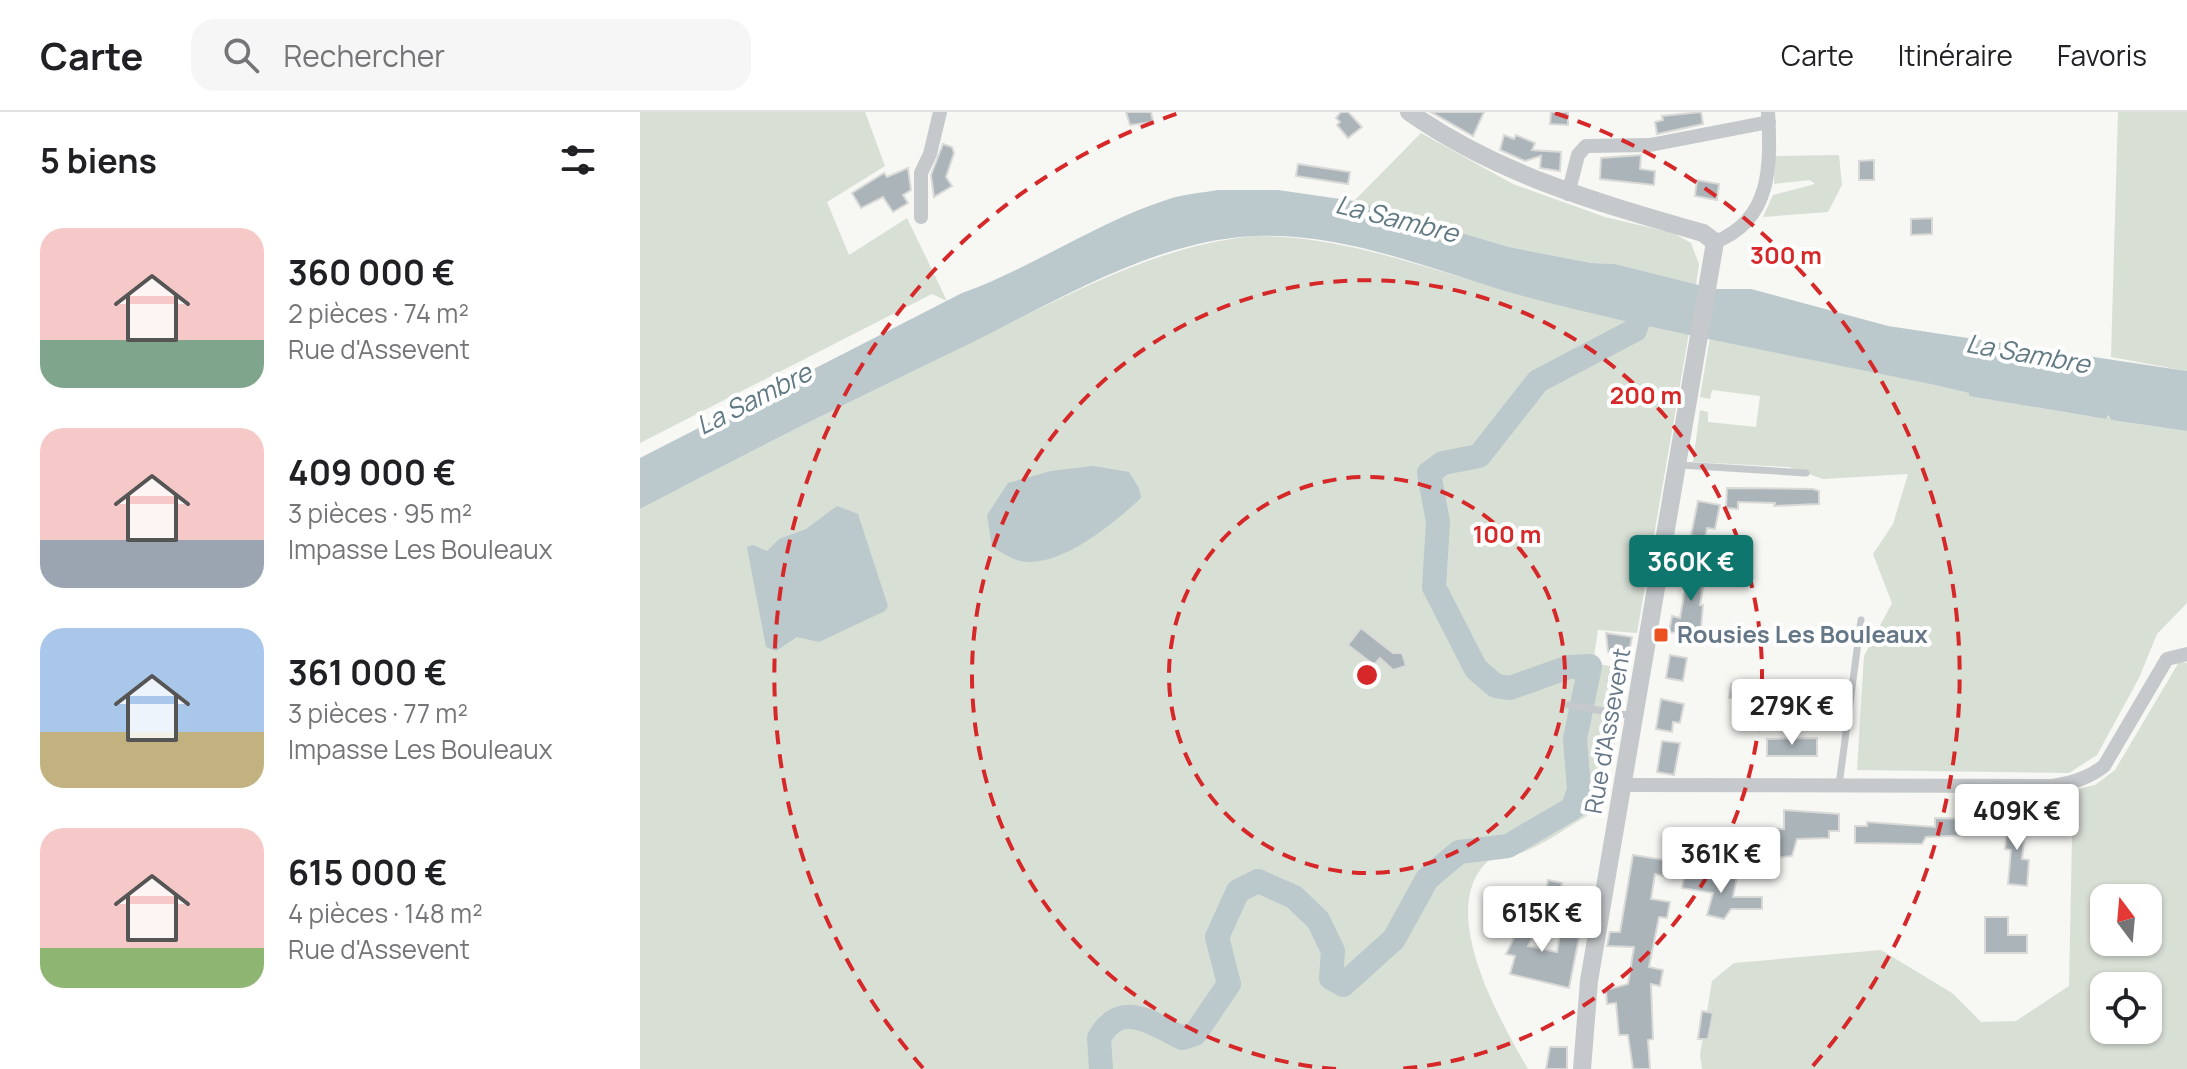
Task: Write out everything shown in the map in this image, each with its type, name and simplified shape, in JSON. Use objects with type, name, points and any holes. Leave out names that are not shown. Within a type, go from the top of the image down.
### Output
[{"type":"street","points":[[921,217],[921,173],[940,112]]},
{"type":"street","points":[[1409,112],[1468,149],[1568,194],[1703,233],[1715,242],[1749,223],[1764,191],[1768,117],[1650,145],[1586,146],[1578,155],[1568,194]]},
{"type":"street","name":"Rue d'Assevent","points":[[1582,1069],[1589,981],[1715,242]]},
{"type":"street","points":[[1623,785],[2053,786],[2092,776],[2104,766],[2167,659],[2187,654]]},
{"type":"lane","points":[[1678,465],[1806,473]]},
{"type":"lane","points":[[1839,785],[1861,620]]},
{"type":"lane","points":[[1568,705],[1635,716]]},
{"type":"shaded area","points":[[640,112],[865,112],[885,166],[827,202],[849,255],[907,218],[947,301],[932,294],[640,443]]},
{"type":"shaded area","points":[[2118,112],[2187,112],[2187,371],[2111,357]]},
{"type":"shaded area","points":[[1421,133],[1513,184],[1605,217],[1673,233],[1691,243],[1699,264],[1696,285],[1615,264],[1591,263],[1509,247],[1354,201]]},
{"type":"shaded area","points":[[1839,155],[1842,185],[1828,212],[1763,217],[1773,195],[1815,184],[1810,180],[1774,184],[1775,156]]},
{"type":"shaded area","points":[[1255,236],[1357,248],[1542,300],[1689,333],[1637,633],[1598,630],[1593,663],[1631,670],[1618,707],[1613,760],[1601,779],[1590,814],[1521,853],[1491,859],[1473,884],[1468,909],[1478,967],[1503,1024],[1528,1069],[640,1069],[640,509],[1109,276],[1181,250]]},
{"type":"shaded area","points":[[1710,337],[1935,385],[1970,393],[1970,396],[2106,419],[2107,415],[2111,420],[2187,431],[2187,603],[2157,634],[2139,678],[2097,755],[2069,773],[1857,770],[1864,656],[1892,603],[1873,554],[1893,524],[1908,474],[1823,479],[1789,467],[1693,462],[1700,410],[1708,412],[1708,422],[1756,427],[1760,396],[1712,390],[1710,399],[1700,397]]},
{"type":"shaded area","points":[[2179,662],[2187,663],[2187,1069],[1702,1069],[1700,1055],[1712,981],[1734,963],[1881,950],[1952,993],[1981,1022],[2016,1021],[2069,986],[2073,790],[2095,785],[2115,770]]},
{"type":"water","name":"La Sambre","points":[[1218,190],[1278,190],[1354,201],[1509,247],[1591,263],[1615,264],[1714,289],[1751,289],[1888,326],[2187,371],[2187,431],[2111,420],[2108,415],[2106,419],[1969,396],[1969,393],[1935,385],[1574,309],[1358,247],[1290,236],[1255,236],[1181,248],[1110,274],[640,509],[640,458],[962,293],[1014,271],[1117,219],[1175,197]]},
{"type":"water","points":[[1093,466],[1129,472],[1141,498],[1085,542],[1052,558],[1036,562],[1020,561],[992,547],[987,515],[1008,483],[1051,471]]},
{"type":"water","points":[[837,506],[858,514],[888,606],[885,611],[819,642],[797,637],[776,651],[766,647],[747,547],[753,545],[767,551],[779,539],[806,529]]},
{"type":"building","points":[[1126,112],[1151,112],[1153,122],[1130,125]]},
{"type":"building","points":[[1341,112],[1348,112],[1362,127],[1348,138],[1337,125],[1340,122],[1336,118]]},
{"type":"building","points":[[1431,112],[1484,112],[1473,136]]},
{"type":"building","points":[[1551,112],[1568,112],[1568,125],[1550,124]]},
{"type":"building","points":[[1701,112],[1703,124],[1657,134],[1655,122],[1663,120],[1662,116]]},
{"type":"building","points":[[1504,135],[1514,139],[1516,135],[1535,143],[1532,150],[1561,152],[1560,171],[1540,168],[1541,156],[1525,161],[1500,150]]},
{"type":"building","points":[[943,144],[952,147],[954,153],[946,177],[952,186],[934,197],[931,175]]},
{"type":"building","points":[[1641,155],[1640,169],[1655,171],[1654,185],[1600,179],[1601,158]]},
{"type":"building","points":[[1874,160],[1874,180],[1859,180],[1859,161]]},
{"type":"building","points":[[1298,164],[1350,172],[1348,184],[1296,176]]},
{"type":"building","points":[[908,168],[911,190],[903,195],[908,203],[893,212],[883,197],[861,208],[852,193],[884,173],[887,177]]},
{"type":"building","points":[[1697,180],[1719,184],[1717,200],[1695,196]]},
{"type":"building","points":[[1932,218],[1932,234],[1911,235],[1911,219]]},
{"type":"building","points":[[1727,488],[1813,489],[1819,491],[1819,504],[1774,506],[1775,503],[1738,502],[1738,509],[1726,508]]},
{"type":"building","points":[[1698,501],[1720,505],[1715,529],[1707,528],[1705,538],[1691,535]]},
{"type":"building","points":[[1689,565],[1706,568],[1700,605],[1703,605],[1701,629],[1689,627],[1688,635],[1669,632],[1672,616],[1680,618]]},
{"type":"building","points":[[1361,628],[1393,653],[1402,653],[1406,666],[1393,670],[1380,658],[1374,665],[1348,645]]},
{"type":"building","points":[[1606,633],[1632,637],[1627,665],[1616,663],[1618,654],[1608,652]]},
{"type":"building","points":[[1670,655],[1687,658],[1683,681],[1666,678]]},
{"type":"building","points":[[1731,684],[1749,687],[1746,701],[1729,698]]},
{"type":"building","points":[[1661,699],[1684,704],[1680,723],[1673,722],[1672,732],[1656,729]]},
{"type":"building","points":[[1817,738],[1817,756],[1767,756],[1767,739]]},
{"type":"building","points":[[1662,741],[1680,743],[1674,775],[1657,772]]},
{"type":"building","points":[[1784,810],[1839,814],[1839,831],[1829,831],[1829,838],[1797,839],[1792,856],[1762,859],[1761,829],[1784,829]]},
{"type":"building","points":[[1935,818],[1973,819],[1973,835],[1926,837],[1922,844],[1855,843],[1855,826],[1867,826],[1867,822],[1935,827]]},
{"type":"building","points":[[2008,818],[2026,820],[2022,859],[2029,860],[2027,886],[2008,884],[2011,850],[2005,849]]},
{"type":"building","points":[[1700,836],[1741,844],[1739,866],[1697,857]]},
{"type":"building","points":[[1633,855],[1665,860],[1663,876],[1655,874],[1651,899],[1670,902],[1667,918],[1659,917],[1649,967],[1663,970],[1660,986],[1651,984],[1653,1039],[1648,1040],[1650,1069],[1633,1069],[1628,1035],[1619,1035],[1616,1003],[1607,1004],[1606,990],[1628,984],[1634,947],[1607,946],[1610,932],[1620,932]]},
{"type":"building","points":[[1684,876],[1737,877],[1733,897],[1762,897],[1762,909],[1731,909],[1724,919],[1707,915],[1713,893],[1682,888]]},
{"type":"building","points":[[1548,880],[1562,883],[1560,892],[1587,896],[1583,917],[1543,909]]},
{"type":"building","points":[[1529,907],[1546,910],[1528,946],[1557,952],[1560,934],[1579,938],[1569,988],[1510,974],[1515,956],[1506,954]]},
{"type":"building","points":[[1985,917],[2008,917],[2008,935],[2027,935],[2027,953],[1985,953]]},
{"type":"building","points":[[1702,1011],[1713,1013],[1708,1039],[1698,1039]]},
{"type":"building","points":[[1550,1047],[1567,1047],[1567,1069],[1546,1069]]},
{"type":"waterway","points":[[1101,1069],[1099,1038],[1117,1019],[1138,1018],[1182,1038],[1195,1034],[1229,984],[1217,937],[1238,891],[1258,881],[1294,897],[1318,920],[1333,951],[1331,978],[1343,985],[1394,939],[1427,879],[1459,852],[1508,846],[1573,808],[1579,789],[1575,739],[1590,666],[1569,667],[1510,688],[1496,686],[1476,669],[1434,587],[1438,522],[1429,473],[1443,463],[1479,456],[1538,381],[1635,330],[1645,301]]},
{"type":"place","name":"Rousies Les Bouleaux","points":[[1661,635]]}]
